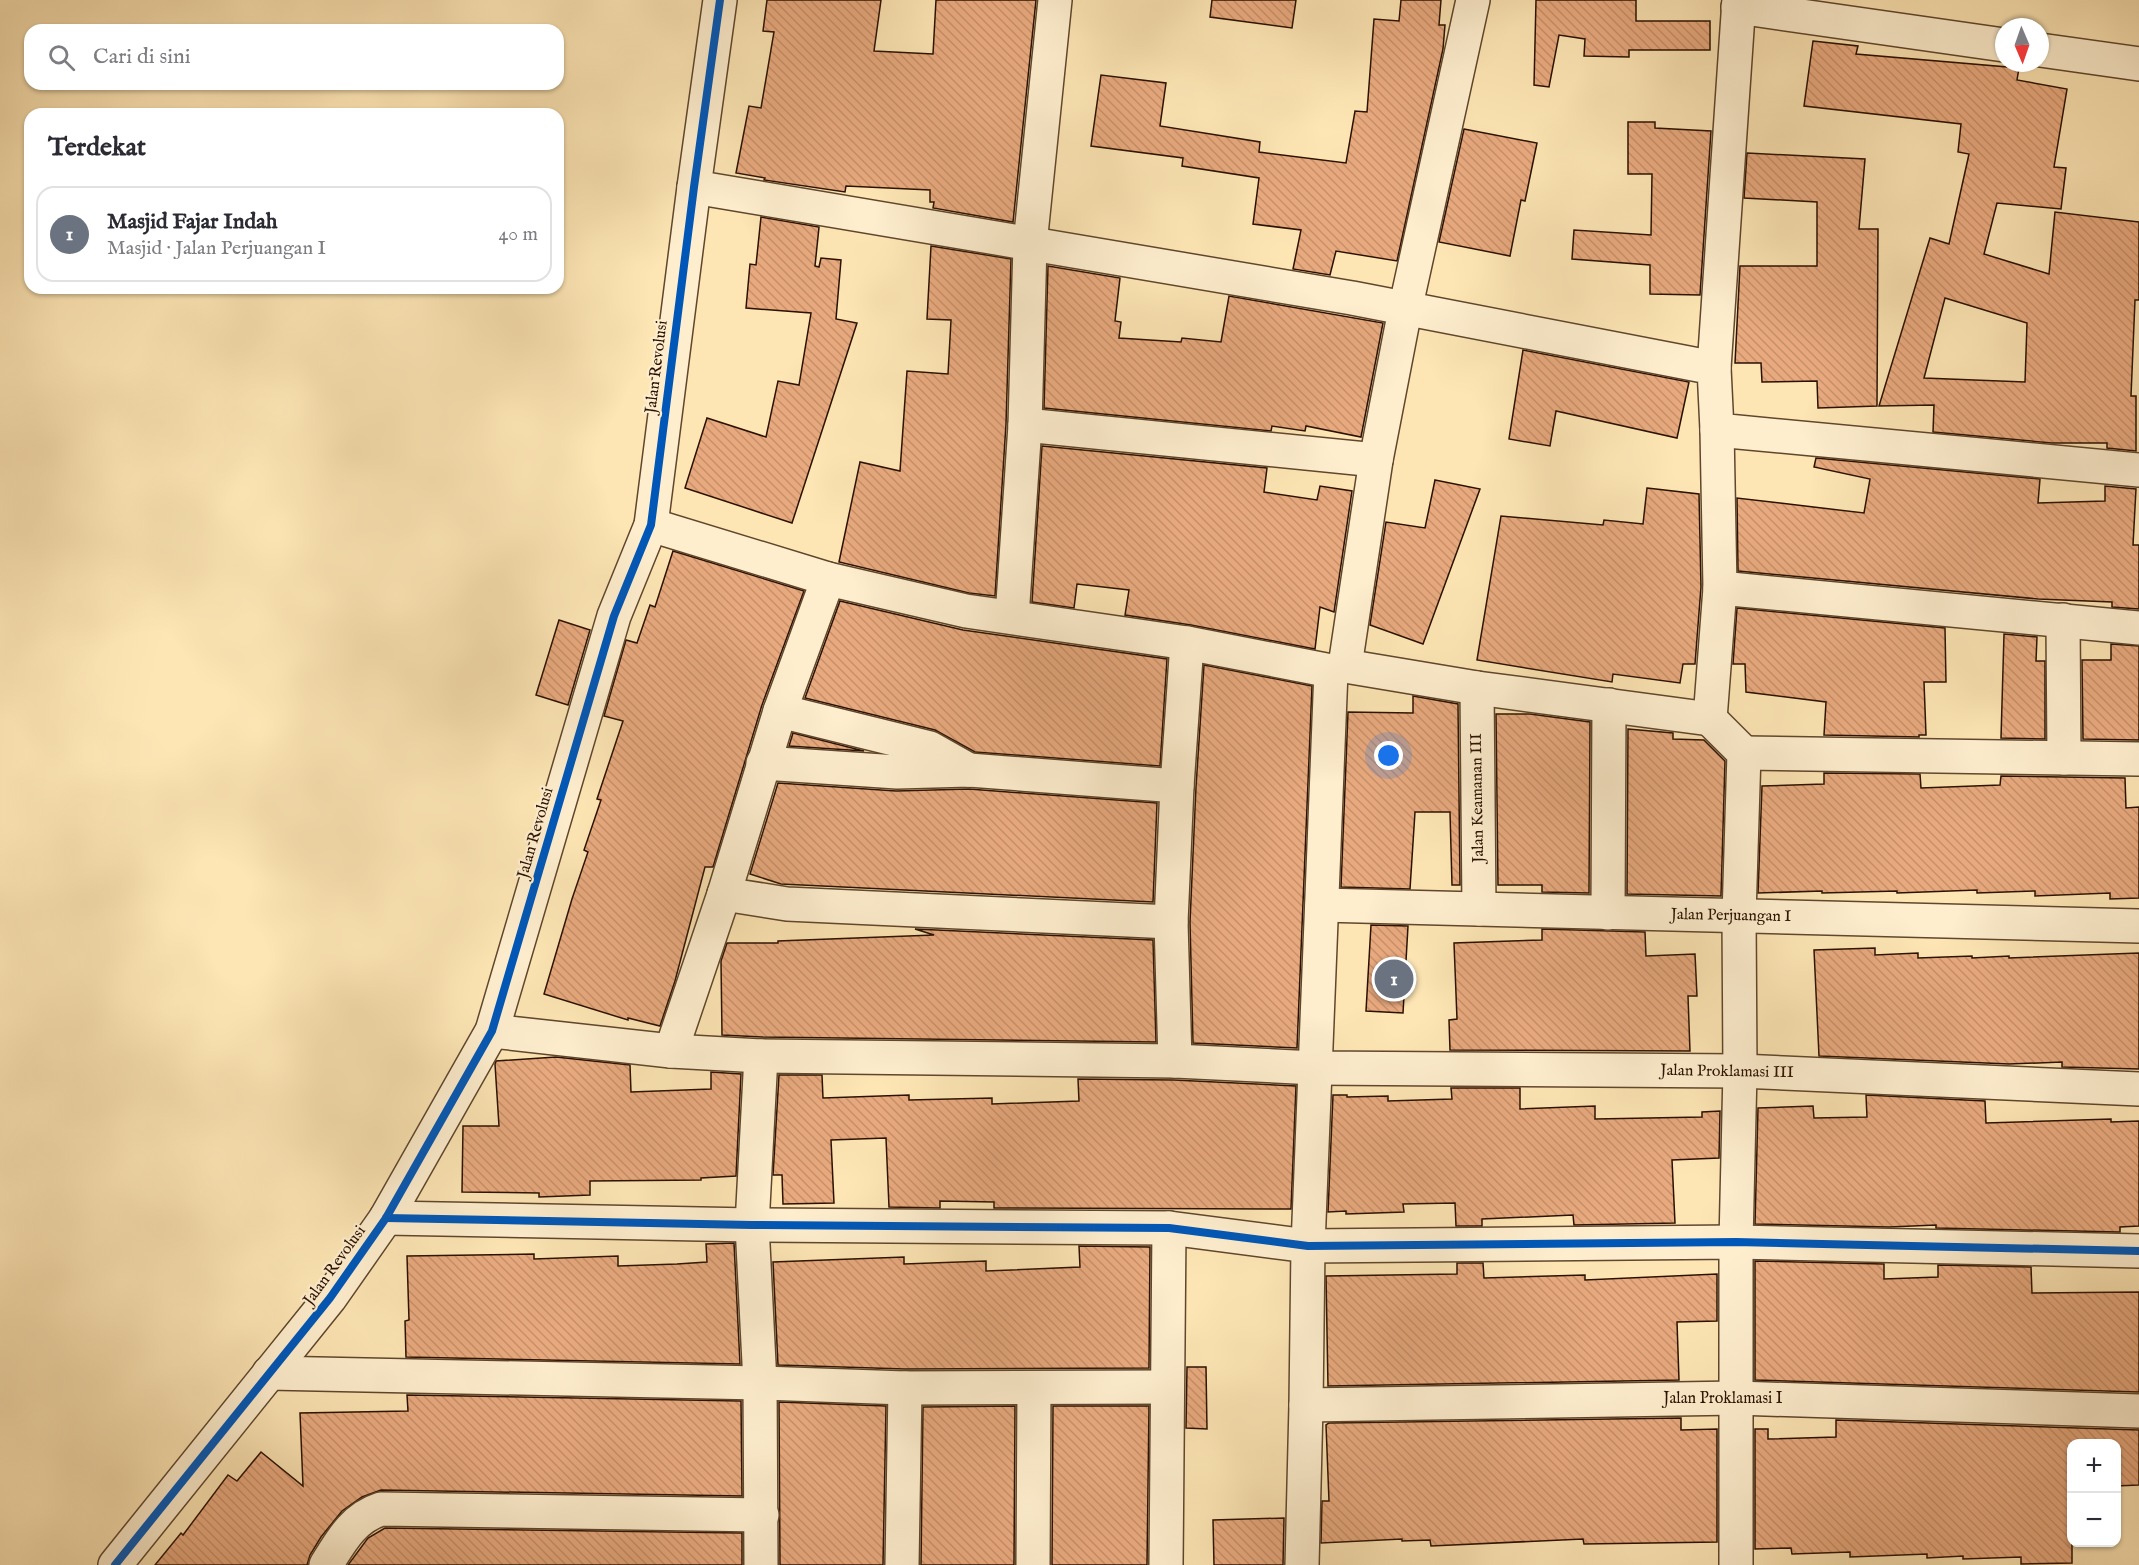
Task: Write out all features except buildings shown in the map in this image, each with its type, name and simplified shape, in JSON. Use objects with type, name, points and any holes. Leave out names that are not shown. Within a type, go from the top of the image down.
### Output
[{"type":"street","name":"Jalan Revolusi","points":[[115,1565],[330,1298],[386,1218],[492,1031],[614,616],[651,525],[720,0]]},
{"type":"street","points":[[1012,617],[1025,425],[1030,244],[1055,0]]},
{"type":"street","points":[[1302,1565],[1308,1246],[1315,1068],[1338,668],[1405,310],[1473,0]]},
{"type":"street","points":[[1710,719],[1720,588],[1714,368],[1738,3],[1995,44]]},
{"type":"street","points":[[2049,51],[2139,64]]},
{"type":"street","points":[[694,187],[1352,298],[1714,368]]},
{"type":"street","points":[[1025,425],[1376,460]]},
{"type":"street","points":[[1717,429],[2139,470]]},
{"type":"street","points":[[651,525],[828,579],[966,611],[1187,643],[1338,668],[1710,719],[1744,753],[2139,759]]},
{"type":"street","points":[[671,1051],[780,711],[828,579]]},
{"type":"street","points":[[1720,588],[2139,628]]},
{"type":"street","points":[[2063,621],[2064,758]]},
{"type":"street","points":[[1175,1061],[1171,922],[1187,643]]},
{"type":"street","name":"Jalan Keamanan III","points":[[1477,688],[1479,909]]},
{"type":"street","points":[[1608,913],[1609,705]]},
{"type":"street","points":[[780,711],[922,746],[948,757],[969,770]]},
{"type":"street","points":[[1736,1565],[1739,916],[1744,753]]},
{"type":"street","points":[[763,763],[913,772],[969,770],[1177,786]]},
{"type":"street","points":[[723,894],[787,904],[1171,922]]},
{"type":"street","name":"Jalan Perjuangan I","points":[[1323,905],[2139,926]]},
{"type":"street","name":"Jalan Proklamasi III","points":[[492,1031],[671,1051],[762,1056],[1175,1061],[1315,1068],[1740,1071],[2139,1089]]},
{"type":"street","points":[[761,1565],[760,1383],[752,1225],[762,1056]]},
{"type":"street","points":[[386,1218],[752,1225],[1169,1228],[1308,1246],[1737,1242],[2139,1251]]},
{"type":"street","points":[[1166,1565],[1169,1228]]},
{"type":"street","points":[[269,1373],[905,1388],[1166,1387]]},
{"type":"street","points":[[902,1565],[905,1388]]},
{"type":"street","points":[[1033,1565],[1034,1389]]},
{"type":"street","name":"Jalan Proklamasi I","points":[[1306,1405],[1737,1398],[2139,1411]]},
{"type":"street","points":[[326,1565],[345,1534],[370,1513],[381,1509],[762,1515]]},
{"type":"street","points":[[1715,1565],[1742,1565]]},
{"type":"cycle path","points":[[115,1565],[330,1298],[386,1218],[492,1031],[614,616],[651,525],[720,0]]},
{"type":"cycle path","points":[[386,1218],[752,1225],[1169,1228],[1308,1246],[1736,1242],[2139,1251]]},
{"type":"place","name":"Masjid Fajar Indah","points":[[1394,979]]}]
